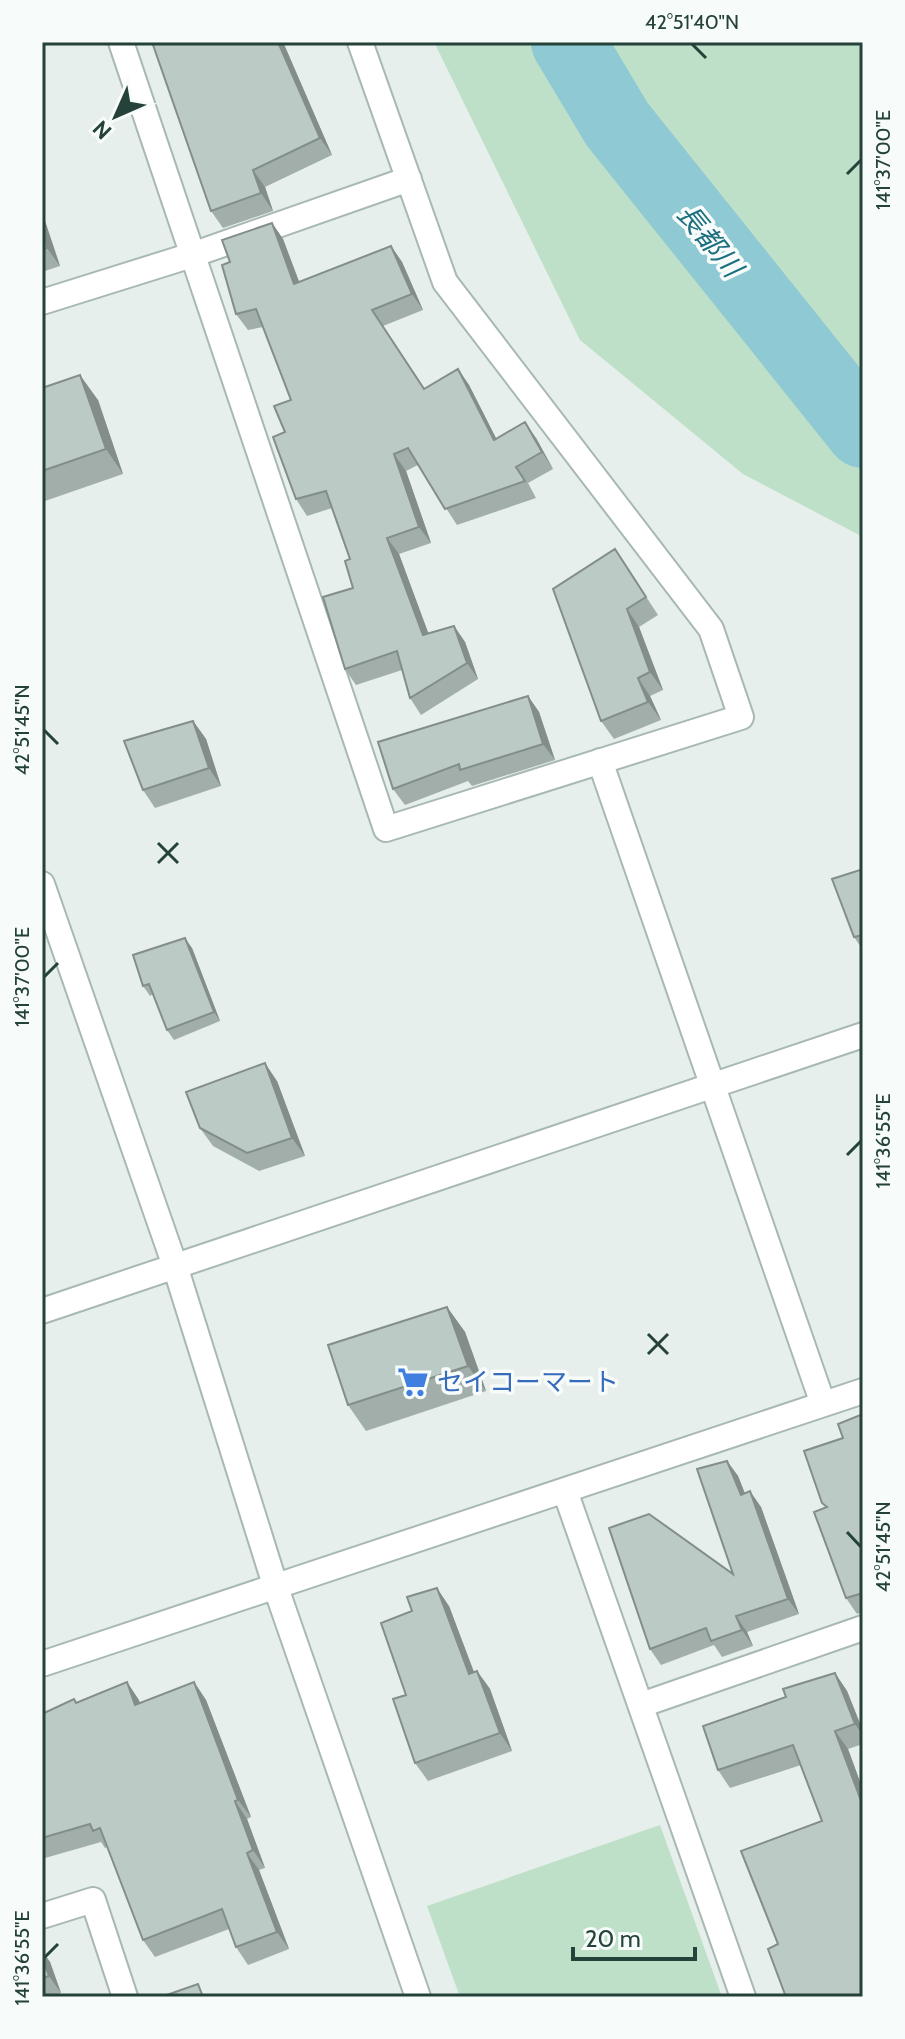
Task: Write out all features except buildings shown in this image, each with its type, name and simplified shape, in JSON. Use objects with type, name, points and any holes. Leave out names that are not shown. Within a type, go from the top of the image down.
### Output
[{"type":"street","points":[[121,42],[386,829],[741,717],[711,629],[445,282],[360,42]]},
{"type":"street","points":[[42,302],[192,255],[409,179]]},
{"type":"street","points":[[600,761],[823,1404]]},
{"type":"street","points":[[42,884],[175,1266],[276,1588],[418,1997]]},
{"type":"street","points":[[42,1311],[863,1035]]},
{"type":"street","points":[[42,1664],[863,1391]]},
{"type":"street","points":[[565,1491],[743,1997]]},
{"type":"street","points":[[641,1705],[863,1628]]},
{"type":"street","points":[[42,1916],[93,1900],[125,1997]]},
{"type":"green space","points":[[434,42],[863,42],[863,537],[743,474],[580,340]]},
{"type":"green space","points":[[660,1825],[722,1997],[460,1997],[427,1906]]},
{"type":"waterway","name":"長都川","points":[[568,42],[617,124],[863,431]]},
{"type":"place","name":"セイコーマート","points":[[413,1382]]}]
